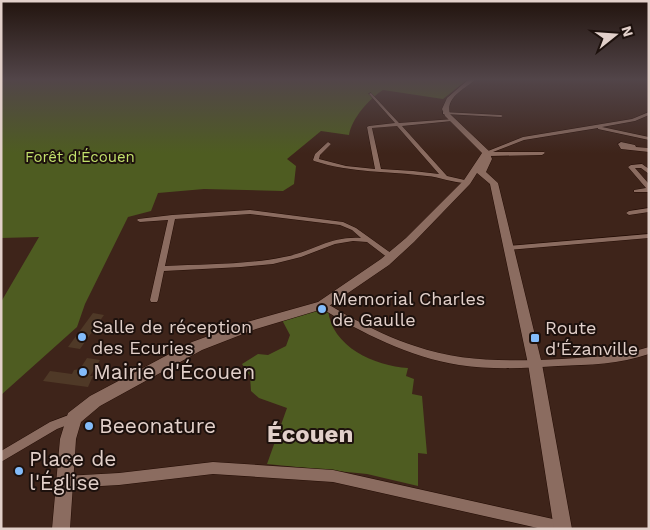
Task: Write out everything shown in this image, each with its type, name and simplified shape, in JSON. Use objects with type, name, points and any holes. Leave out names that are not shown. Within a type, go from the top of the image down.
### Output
[{"type":"main road","points":[[446,104],[446,113],[486,154],[487,162],[481,171],[484,176],[494,183],[535,364],[565,528]]},
{"type":"main road","points":[[61,529],[68,439],[74,418],[95,401],[190,350],[225,334],[322,305],[391,256],[469,179],[486,154]]},
{"type":"street","points":[[380,104],[444,177]]},
{"type":"street","points":[[446,113],[501,116]]},
{"type":"street","points":[[486,154],[523,138],[605,126],[647,116]]},
{"type":"street","points":[[378,169],[369,127],[397,123],[452,120]]},
{"type":"street","points":[[605,126],[615,132]]},
{"type":"street","points":[[597,127],[649,139]]},
{"type":"street","points":[[328,144],[316,160],[350,168],[408,170],[444,177],[469,179],[484,176]]},
{"type":"street","points":[[634,148],[649,150]]},
{"type":"street","points":[[486,154],[542,153]]},
{"type":"street","points":[[636,191],[649,189],[638,172],[631,167],[642,166],[649,172]]},
{"type":"street","points":[[629,213],[649,210]]},
{"type":"street","points":[[140,220],[250,212],[341,223],[354,229],[391,256]]},
{"type":"street","points":[[154,300],[172,217]]},
{"type":"street","points":[[508,248],[649,236]]},
{"type":"street","points":[[160,269],[285,259],[307,253],[333,240],[348,238],[367,240]]},
{"type":"street","points":[[322,305],[358,326],[444,358],[482,363],[535,364],[617,358],[649,350]]},
{"type":"street","points":[[1,457],[54,425],[74,418]]},
{"type":"street","points":[[65,482],[119,479],[213,468],[324,476],[353,480],[565,528]]},
{"type":"green space","name":"Forêt d'Écouen","points":[[1,104],[367,104],[354,122],[349,135],[321,131],[287,159],[296,166],[294,184],[283,191],[204,189],[158,193],[151,211],[128,217],[85,304],[77,327],[1,395],[1,302],[39,237],[1,238]]},
{"type":"green space","points":[[313,308],[328,309],[331,322],[337,334],[357,352],[382,363],[408,368],[406,376],[414,379],[412,394],[422,396],[427,454],[418,453],[418,486],[367,474],[267,464],[287,408],[259,398],[251,391],[250,376],[242,364],[258,354],[268,355],[286,346],[290,335],[282,320]]},
{"type":"building","name":"Salle de réception des Ecuries","points":[[93,313],[104,315],[80,349],[68,347]]},
{"type":"building","name":"Mairie d'Écouen","points":[[87,358],[100,360],[90,376],[93,376],[88,387],[43,381],[50,371],[72,374],[74,370],[80,369]]},
{"type":"place","name":"Memorial Charles de Gaulle","points":[[322,309]]},
{"type":"place","name":"Salle de réception des Ecuries","points":[[82,337]]},
{"type":"place","name":"Route d'Ézanville","points":[[535,338]]},
{"type":"place","name":"Mairie d'Écouen","points":[[83,372]]},
{"type":"place","name":"Beeonature","points":[[89,426]]},
{"type":"place","name":"Place de l'Église","points":[[19,471]]},
{"type":"district","name":"Écouen","points":[[310,434]]}]
